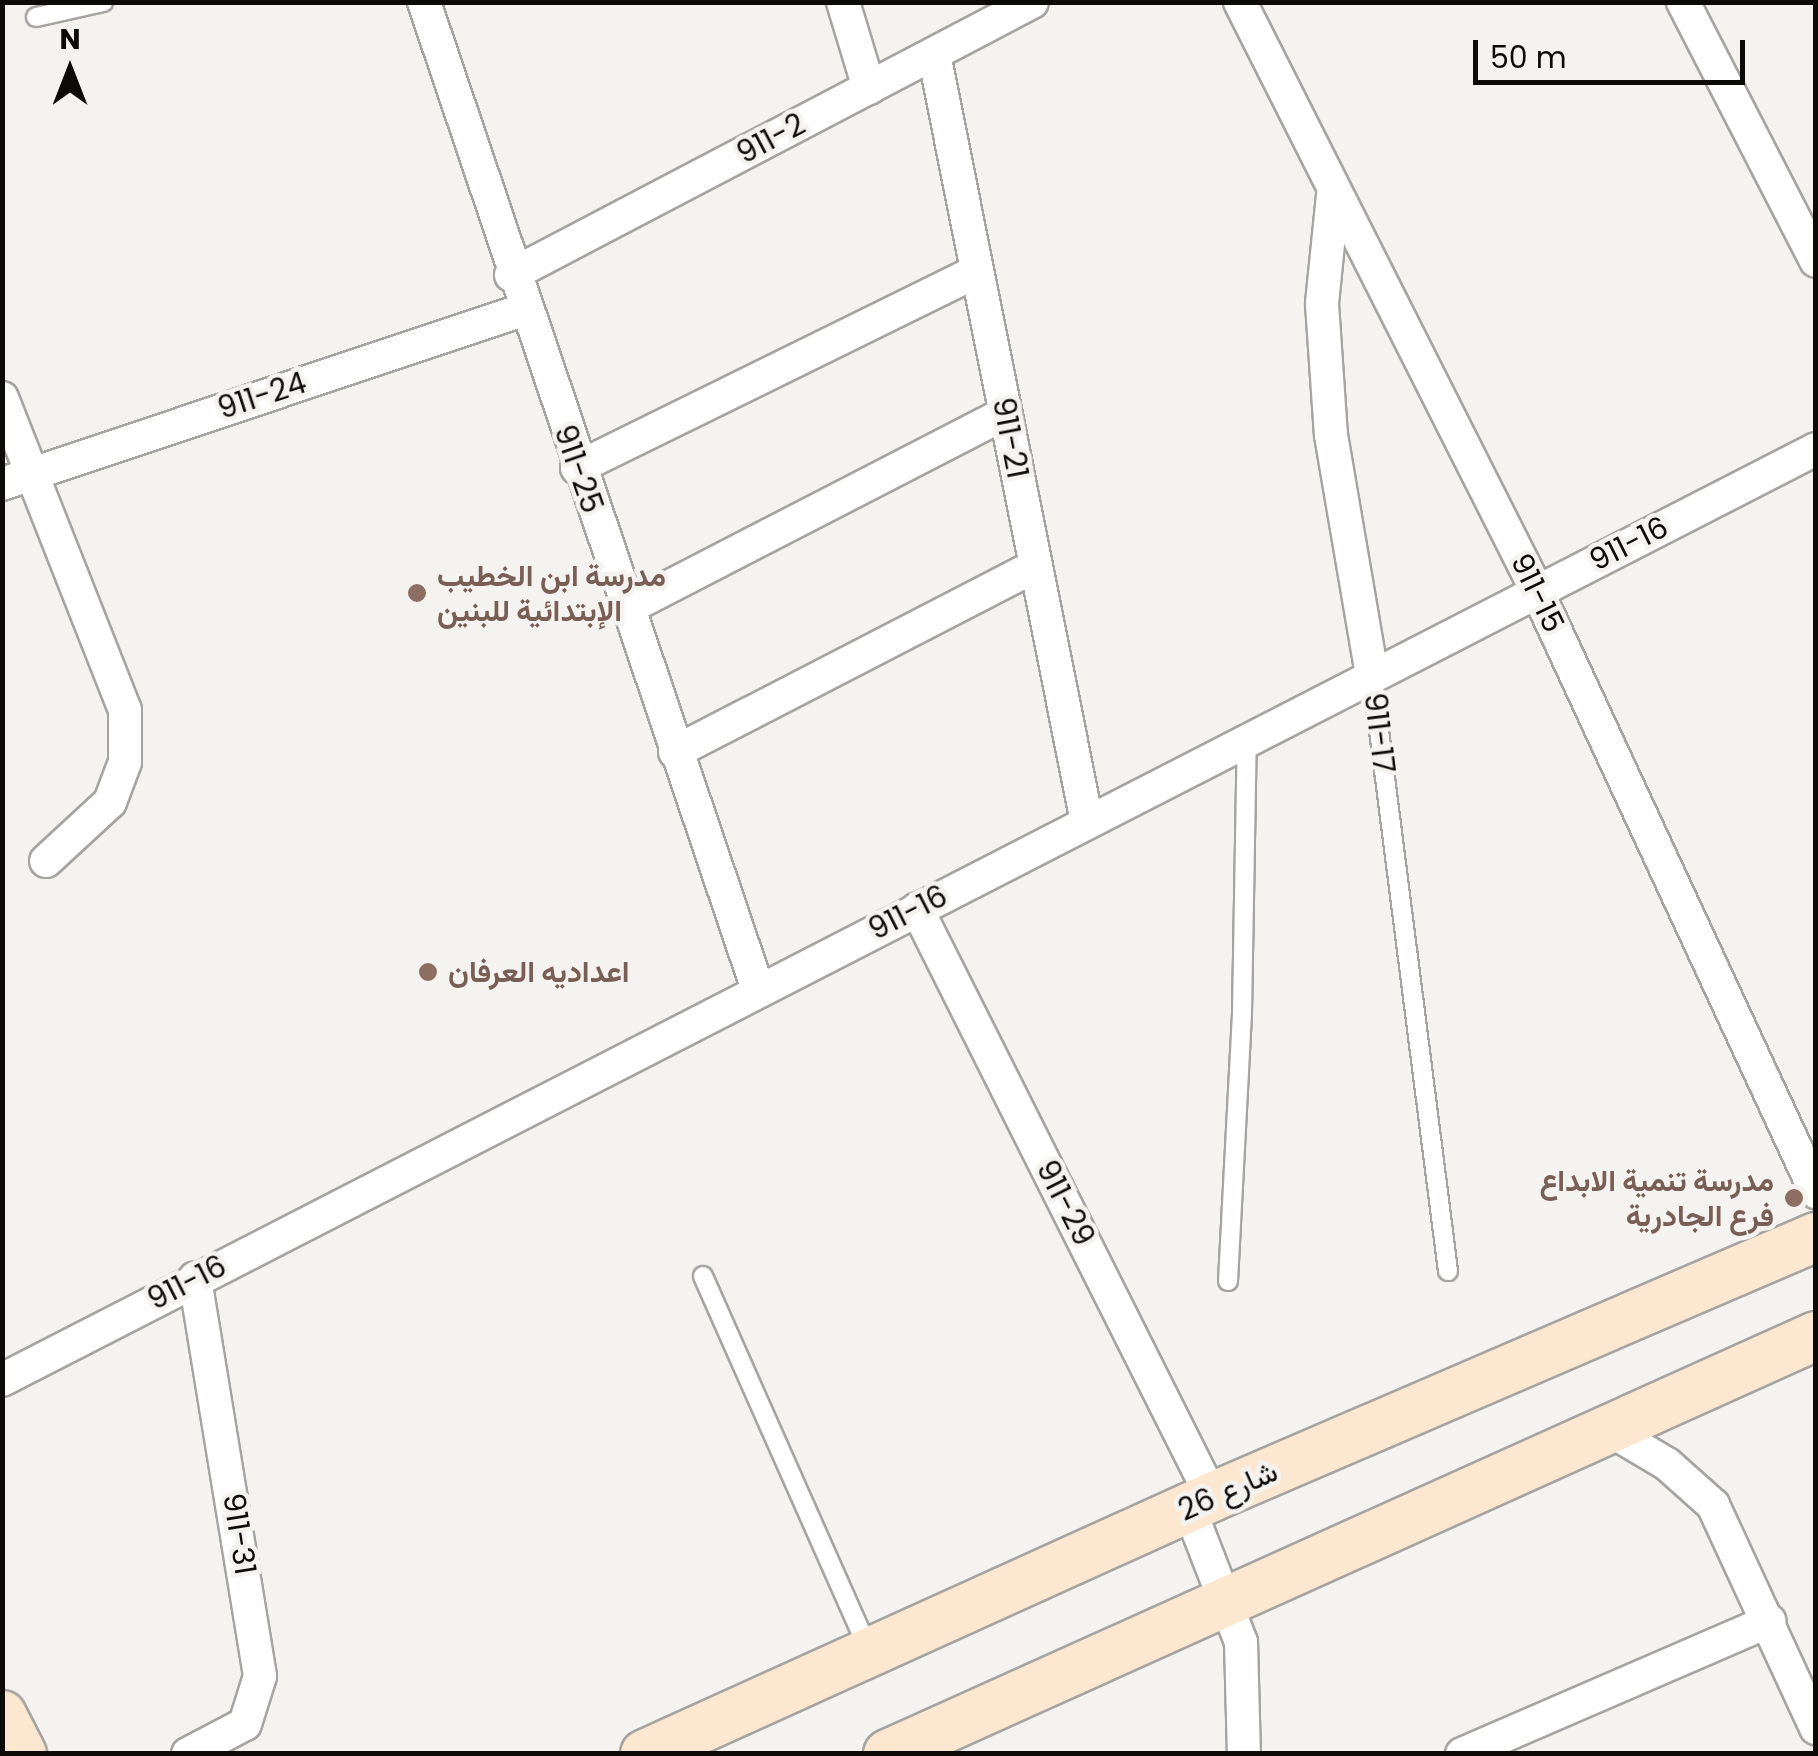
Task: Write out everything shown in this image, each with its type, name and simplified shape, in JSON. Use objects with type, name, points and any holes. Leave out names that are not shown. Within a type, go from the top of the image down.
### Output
[{"type":"street","name":"911-25","points":[[424,2],[511,275],[758,990]]},
{"type":"street","points":[[843,2],[869,88]]},
{"type":"street","name":"911-2","points":[[511,275],[1032,2]]},
{"type":"street","name":"911-15","points":[[1240,2],[1333,195],[1538,591],[1816,1192]]},
{"type":"street","points":[[1683,2],[1816,261]]},
{"type":"street","name":"911-21","points":[[934,54],[1086,822]]},
{"type":"street","name":"911-17","points":[[1333,195],[1322,304],[1331,435],[1372,676]]},
{"type":"street","points":[[577,468],[977,271]]},
{"type":"street","name":"911-24","points":[[2,484],[523,310]]},
{"type":"street","points":[[2,398],[125,710],[125,762],[110,802],[46,862]]},
{"type":"street","points":[[626,609],[1005,413]]},
{"type":"street","name":"911-16","points":[[2,1380],[1816,449]]},
{"type":"street","points":[[675,752],[1036,566]]},
{"type":"street","name":"911-29","points":[[917,909],[1201,1502],[1245,1665],[1244,1754]]},
{"type":"street","name":"شارع 26","points":[[645,1754],[1201,1502],[1816,1237]]},
{"type":"street","name":"911-31","points":[[188,1754],[245,1724],[260,1676],[195,1278]]},
{"type":"street","points":[[888,1754],[1816,1336]]},
{"type":"street","points":[[1608,1430],[1667,1464],[1713,1505],[1816,1728]]},
{"type":"street","points":[[1462,1754],[1770,1622]]},
{"type":"street","points":[[2,1715],[22,1754]]},
{"type":"lane","points":[[36,16],[103,2]]},
{"type":"lane","name":"911-17","points":[[1372,676],[1448,1271]]},
{"type":"lane","points":[[1228,1282],[1242,1013],[1247,740]]},
{"type":"lane","points":[[703,1276],[870,1651]]},
{"type":"place","name":"مدرسة ابن الخطيب الإبتدائية للبنين","points":[[417,593]]},
{"type":"place","name":"اعداديه العرفان","points":[[428,972]]},
{"type":"place","name":"مدرسة تنمية الابداع فرع الجادرية","points":[[1794,1198]]}]
